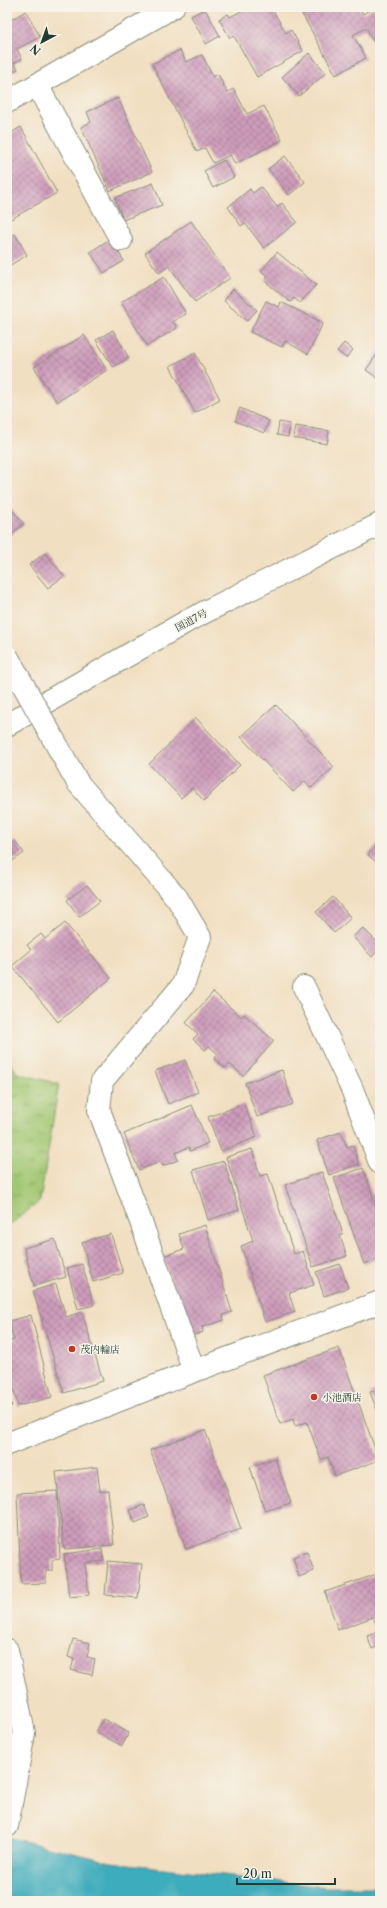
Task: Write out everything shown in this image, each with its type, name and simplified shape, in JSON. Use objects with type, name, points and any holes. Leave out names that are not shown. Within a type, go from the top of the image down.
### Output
[{"type":"main road","points":[[7,102],[173,7]]},
{"type":"main road","points":[[37,85],[121,240]]},
{"type":"main road","name":"国道7号","points":[[7,725],[189,620],[380,524]]},
{"type":"main road","points":[[7,656],[78,783],[177,898],[200,937],[183,985],[102,1081],[99,1110],[194,1371]]},
{"type":"main road","points":[[304,987],[352,1089],[380,1163]]},
{"type":"main road","points":[[7,1444],[194,1371],[380,1302]]},
{"type":"main road","points":[[7,1650],[24,1733],[8,1823]]},
{"type":"green space","points":[[7,1056],[17,1073],[59,1084],[40,1201],[7,1227]]},
{"type":"water","points":[[7,1837],[111,1862],[327,1887],[380,1887],[380,1901],[7,1901]]},
{"type":"building","points":[[244,7],[271,7],[286,33],[291,30],[303,51],[257,77],[234,36],[230,38],[219,19],[228,14],[230,17],[245,9]]},
{"type":"building","points":[[298,7],[359,7],[363,14],[374,7],[380,18],[380,44],[376,46],[366,28],[353,35],[366,58],[336,75]]},
{"type":"building","points":[[205,9],[220,36],[206,44],[191,16]]},
{"type":"building","points":[[26,11],[40,37],[17,49],[22,59],[14,63],[18,69],[7,75],[7,22]]},
{"type":"building","points":[[180,50],[186,62],[202,55],[213,77],[218,74],[227,92],[234,89],[247,114],[264,106],[282,140],[235,164],[230,155],[213,163],[205,148],[197,152],[152,64]]},
{"type":"building","points":[[309,53],[326,73],[299,96],[282,77]]},
{"type":"building","points":[[118,98],[152,172],[110,191],[81,127],[91,122],[87,112]]},
{"type":"building","points":[[21,127],[57,193],[11,219],[7,211],[7,135]]},
{"type":"building","points":[[285,156],[305,182],[289,195],[268,169]]},
{"type":"building","points":[[224,160],[234,177],[213,188],[204,171]]},
{"type":"building","points":[[153,183],[162,205],[123,220],[115,198]]},
{"type":"building","points":[[261,187],[277,207],[282,203],[297,222],[264,248],[245,223],[241,226],[228,207],[250,189],[253,193]]},
{"type":"building","points":[[191,221],[230,278],[195,302],[169,266],[159,273],[145,253]]},
{"type":"building","points":[[15,234],[27,255],[7,267],[7,238]]},
{"type":"building","points":[[110,239],[124,261],[104,273],[90,252]]},
{"type":"building","points":[[277,252],[316,285],[300,303],[294,298],[290,302],[265,281],[268,276],[261,271]]},
{"type":"building","points":[[164,277],[186,314],[173,321],[177,328],[147,346],[121,302]]},
{"type":"building","points":[[233,289],[257,310],[247,321],[224,301]]},
{"type":"building","points":[[266,301],[279,307],[281,302],[323,323],[308,354],[285,341],[282,347],[250,332]]},
{"type":"building","points":[[113,330],[129,358],[113,367],[96,340]]},
{"type":"building","points":[[84,335],[107,370],[57,402],[34,367]]},
{"type":"building","points":[[344,343],[353,350],[346,358],[337,351]]},
{"type":"building","points":[[380,350],[380,380],[366,370]]},
{"type":"building","points":[[195,353],[220,399],[195,413],[170,366]]},
{"type":"building","points":[[240,408],[269,421],[264,433],[235,421]]},
{"type":"building","points":[[279,422],[290,424],[288,437],[277,435]]},
{"type":"building","points":[[295,426],[329,431],[327,444],[293,438]]},
{"type":"building","points":[[7,504],[24,524],[7,538]]},
{"type":"building","points":[[45,553],[64,576],[48,588],[29,565]]},
{"type":"building","points":[[276,705],[334,767],[311,788],[305,781],[293,792],[241,737]]},
{"type":"building","points":[[196,718],[240,765],[204,801],[192,788],[181,798],[149,764]]},
{"type":"building","points":[[15,841],[24,853],[8,864],[7,847]]},
{"type":"building","points":[[380,841],[380,865],[368,855]]},
{"type":"building","points":[[87,885],[100,901],[79,917],[67,900]]},
{"type":"building","points":[[333,897],[351,918],[334,933],[316,912]]},
{"type":"building","points":[[65,923],[111,978],[58,1022],[12,966],[31,950],[27,945],[41,934],[45,939]]},
{"type":"building","points":[[363,928],[380,945],[380,948],[372,957],[353,937]]},
{"type":"building","points":[[213,992],[241,1017],[244,1014],[274,1041],[243,1076],[230,1064],[225,1068],[214,1059],[218,1054],[209,1046],[205,1050],[193,1039],[198,1034],[186,1023]]},
{"type":"building","points":[[185,1060],[198,1092],[168,1104],[155,1071]]},
{"type":"building","points":[[282,1070],[293,1104],[257,1117],[245,1083]]},
{"type":"building","points":[[244,1104],[257,1137],[221,1151],[208,1117]]},
{"type":"building","points":[[192,1105],[208,1143],[190,1151],[189,1147],[175,1153],[178,1160],[163,1166],[160,1162],[139,1170],[124,1134]]},
{"type":"building","points":[[341,1132],[347,1147],[353,1145],[359,1164],[329,1175],[317,1140]]},
{"type":"building","points":[[252,1149],[260,1176],[268,1174],[294,1254],[303,1251],[314,1285],[289,1293],[295,1312],[265,1322],[241,1246],[253,1241],[226,1157]]},
{"type":"building","points":[[224,1161],[239,1210],[208,1220],[193,1170]]},
{"type":"building","points":[[363,1168],[380,1217],[380,1258],[364,1264],[334,1178]]},
{"type":"building","points":[[322,1172],[343,1234],[340,1236],[347,1256],[313,1267],[285,1185]]},
{"type":"building","points":[[205,1225],[232,1312],[223,1315],[224,1320],[202,1327],[203,1332],[189,1337],[163,1256],[184,1249],[179,1234]]},
{"type":"building","points":[[111,1234],[123,1273],[93,1282],[82,1242]]},
{"type":"building","points":[[55,1239],[66,1277],[34,1286],[24,1248]]},
{"type":"building","points":[[82,1264],[94,1305],[78,1309],[67,1268]]},
{"type":"building","points":[[340,1264],[348,1288],[324,1296],[316,1272]]},
{"type":"building","name":"茂内輪店","points":[[56,1284],[66,1317],[82,1312],[103,1381],[64,1393],[33,1291]]},
{"type":"building","points":[[31,1315],[52,1397],[18,1406],[7,1364],[7,1342],[14,1340],[9,1321]]},
{"type":"building","name":"小池酒店","points":[[339,1348],[379,1460],[335,1476],[328,1457],[321,1460],[307,1422],[295,1426],[293,1419],[280,1424],[263,1375]]},
{"type":"building","points":[[380,1389],[380,1409],[377,1410],[370,1392]]},
{"type":"building","points":[[7,1390],[12,1406],[7,1407]]},
{"type":"building","points":[[205,1430],[241,1529],[186,1549],[150,1450]]},
{"type":"building","points":[[275,1458],[291,1503],[265,1511],[250,1467]]},
{"type":"building","points":[[97,1467],[100,1491],[108,1490],[114,1545],[64,1549],[56,1472]]},
{"type":"building","points":[[57,1491],[60,1559],[52,1560],[52,1571],[46,1571],[46,1583],[21,1584],[17,1493]]},
{"type":"building","points":[[144,1505],[149,1517],[135,1523],[130,1510]]},
{"type":"building","points":[[102,1549],[104,1561],[85,1563],[89,1595],[69,1597],[64,1554]]},
{"type":"building","points":[[307,1552],[314,1571],[299,1577],[293,1557]]},
{"type":"building","points":[[108,1561],[142,1564],[138,1598],[105,1595]]},
{"type":"building","points":[[380,1573],[380,1623],[376,1624],[373,1617],[338,1630],[325,1592]]},
{"type":"building","points":[[376,1633],[380,1645],[372,1649],[367,1636]]},
{"type":"building","points":[[73,1639],[90,1643],[87,1657],[95,1659],[92,1675],[71,1670],[74,1659],[68,1657]]},
{"type":"building","points":[[103,1719],[129,1733],[122,1746],[96,1732]]},
{"type":"place","name":"茂内輪店","points":[[72,1349]]},
{"type":"place","name":"小池酒店","points":[[314,1397]]}]
